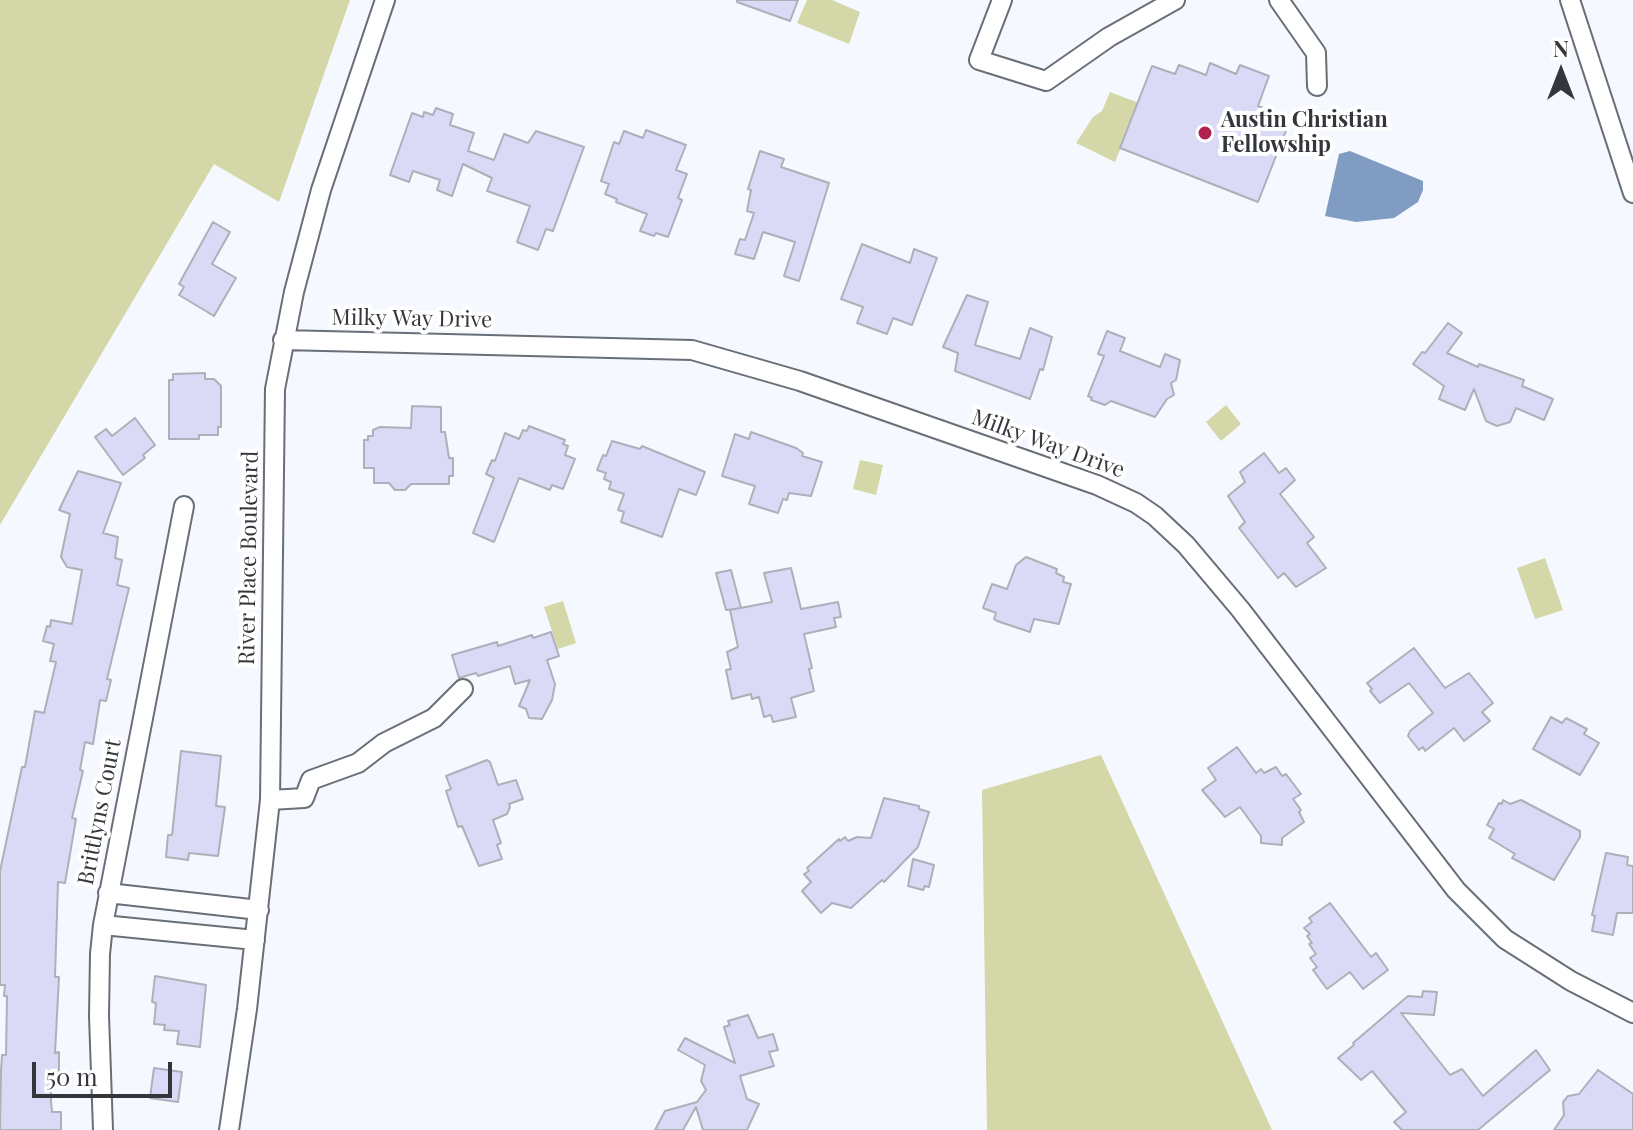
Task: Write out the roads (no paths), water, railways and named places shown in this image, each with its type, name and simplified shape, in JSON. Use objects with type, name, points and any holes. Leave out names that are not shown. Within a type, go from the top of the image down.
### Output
[{"type":"street","name":"River Place Boulevard","points":[[229,1130],[259,910],[270,800],[275,389],[283,340],[321,190],[385,0]]},
{"type":"street","points":[[1002,0],[979,60],[1046,81],[1109,37],[1175,0]]},
{"type":"street","points":[[1279,0],[1316,53],[1317,86]]},
{"type":"street","points":[[1570,0],[1633,193]]},
{"type":"street","name":"Milky Way Drive","points":[[283,340],[692,350],[815,387],[1097,485],[1136,503],[1186,545],[1240,609],[1456,890],[1505,939],[1571,981],[1633,1013]]},
{"type":"street","name":"Brittlyns Court","points":[[103,1130],[99,1016],[103,925],[184,506]]},
{"type":"street","points":[[270,800],[304,798],[311,780],[358,763],[384,743],[434,718],[463,689]]},
{"type":"street","points":[[108,893],[259,910]]},
{"type":"street","points":[[103,925],[255,940]]},
{"type":"water","points":[[1350,151],[1423,181],[1418,202],[1394,218],[1356,222],[1325,216],[1339,154]]},
{"type":"place","name":"Austin Christian Fellowship","points":[[1205,133]]}]
